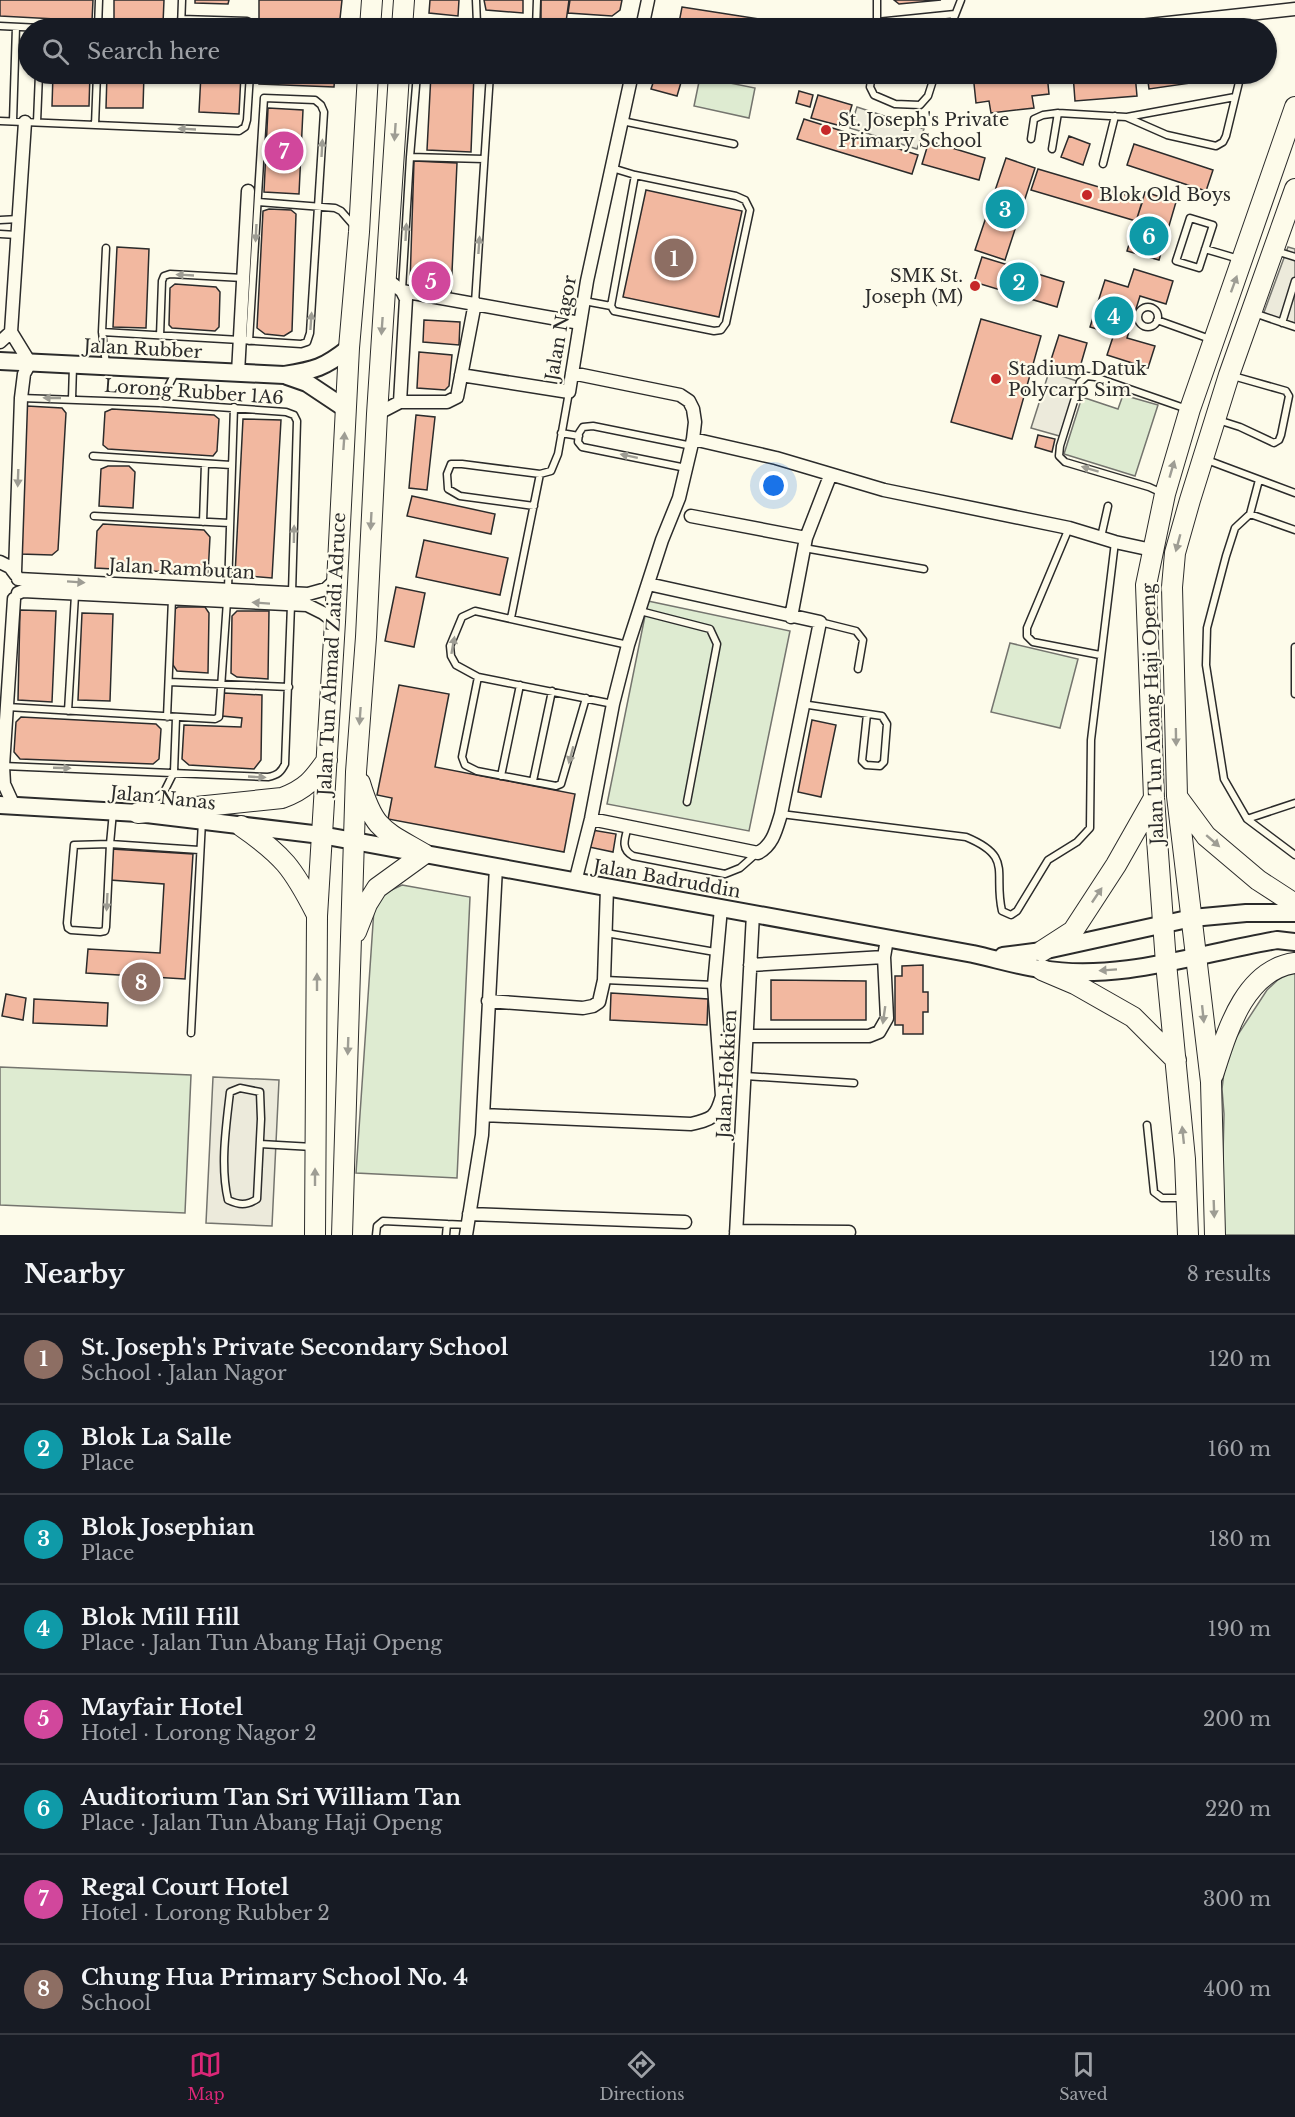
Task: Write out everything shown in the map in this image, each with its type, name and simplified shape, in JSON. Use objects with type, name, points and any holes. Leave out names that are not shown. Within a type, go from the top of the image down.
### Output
[{"type":"main road","points":[[371,18],[372,0]]},
{"type":"main road","points":[[403,18],[404,0]]},
{"type":"main road","name":"Jalan Tun Ahmad Zaidi Adruce","points":[[315,1235],[317,916],[338,578],[349,348],[359,232],[367,84]]},
{"type":"main road","name":"Jalan Tun Ahmad Zaidi Adruce","points":[[342,1235],[356,772],[366,637],[376,414],[398,84]]},
{"type":"main road","name":"Jalan Tun Abang Haji Openg","points":[[1188,1235],[1188,1198],[1166,963],[1154,798],[1146,585],[1165,494],[1190,409],[1295,107]]},
{"type":"main road","name":"Jalan Tun Abang Haji Openg","points":[[1215,1235],[1210,1082],[1177,796],[1172,587],[1175,553],[1215,420],[1295,189]]},
{"type":"main road","name":"Jalan Rubber","points":[[0,361],[284,375],[311,371],[329,364],[349,348]]},
{"type":"main road","name":"Jalan Rubber","points":[[284,375],[307,382],[346,409]]},
{"type":"main road","points":[[138,813],[282,798],[299,792],[313,780],[327,760]]},
{"type":"main road","points":[[351,947],[366,904],[376,888],[424,854],[384,831],[371,816],[356,772]]},
{"type":"main road","points":[[1177,796],[1206,836],[1258,880],[1295,904]]},
{"type":"main road","points":[[1154,798],[1116,865],[1073,931],[1042,960],[1075,984],[1133,1017],[1176,1060]]},
{"type":"main road","name":"Jalan Nanas","points":[[7,806],[138,813],[321,835],[353,841]]},
{"type":"main road","points":[[241,826],[270,846],[284,860],[298,878],[317,916]]},
{"type":"main road","name":"Jalan Badruddin","points":[[353,841],[974,954],[1042,960],[1111,970],[1166,963],[1276,940],[1295,942]]},
{"type":"main road","name":"Jalan Badruddin","points":[[1042,960],[1192,918],[1246,913],[1295,913]]},
{"type":"main road","points":[[1210,1082],[1222,1046],[1246,995],[1261,976],[1282,965],[1295,963]]},
{"type":"street","points":[[644,18],[648,0]]},
{"type":"street","points":[[1252,18],[1295,9]]},
{"type":"street","name":"Jalan Nagor","points":[[568,392],[584,301],[630,84]]},
{"type":"street","points":[[7,806],[3,766],[16,596],[21,398],[24,374],[30,363],[11,332],[25,122]]},
{"type":"street","points":[[238,373],[245,340],[243,278],[248,191]]},
{"type":"street","points":[[385,278],[402,291],[406,299],[400,402]]},
{"type":"street","points":[[402,291],[580,323]]},
{"type":"street","points":[[376,414],[400,402],[447,402],[457,397],[475,303]]},
{"type":"street","points":[[0,342],[11,332]]},
{"type":"street","points":[[572,373],[680,395],[689,401],[695,422],[676,507],[662,540],[628,645],[613,704],[591,819],[575,882]]},
{"type":"street","points":[[461,375],[568,392]]},
{"type":"street","points":[[692,443],[776,458],[830,476],[884,490],[1069,528],[1152,550]]},
{"type":"street","points":[[791,617],[805,543],[830,476]]},
{"type":"street","points":[[691,516],[805,543]]},
{"type":"street","points":[[0,562],[10,567],[16,575]]},
{"type":"street","name":"Jalan Rambutan","points":[[16,575],[292,599],[323,613],[335,622]]},
{"type":"street","name":"Jalan Rambutan","points":[[292,599],[326,590],[338,578]]},
{"type":"street","points":[[591,819],[758,853],[766,849],[773,838],[781,814],[820,622],[648,584]]},
{"type":"street","name":"Jalan Rambutan","points":[[16,596],[23,591],[172,599],[227,595]]},
{"type":"street","points":[[0,608],[16,596]]},
{"type":"street","points":[[496,867],[482,1135],[468,1225],[685,1222]]},
{"type":"street","points":[[488,1001],[583,1008],[599,1002],[604,980],[607,888]]},
{"type":"street","points":[[483,1115],[690,1124],[708,1120],[718,1111],[722,1096],[714,986],[721,908]]},
{"type":"street","name":"Jalan Hokkien","points":[[736,1233],[753,914]]},
{"type":"street","points":[[747,1036],[869,1036],[879,1032],[886,1018],[884,957],[886,939]]},
{"type":"street","points":[[750,965],[884,957]]},
{"type":"street","points":[[736,1233],[849,1232]]},
{"type":"lane","points":[[98,18],[99,0]]},
{"type":"lane","points":[[182,0],[182,18]]},
{"type":"lane","points":[[476,0],[477,18]]},
{"type":"lane","points":[[537,0],[537,18]]},
{"type":"lane","points":[[877,0],[877,18]]},
{"type":"lane","points":[[954,18],[961,0]]},
{"type":"lane","points":[[927,18],[955,14]]},
{"type":"lane","points":[[0,26],[16,27],[18,48]]},
{"type":"lane","points":[[21,84],[25,122]]},
{"type":"lane","points":[[25,122],[36,84]]},
{"type":"lane","points":[[95,125],[97,84]]},
{"type":"lane","points":[[0,121],[239,131],[245,127],[248,120],[249,84]]},
{"type":"lane","points":[[402,291],[416,84]]},
{"type":"lane","points":[[475,303],[489,84]]},
{"type":"lane","points":[[870,84],[874,95],[895,104],[920,105],[928,96],[932,84]]},
{"type":"lane","points":[[1126,117],[1167,135],[1216,146],[1226,136],[1238,84]]},
{"type":"lane","points":[[102,332],[300,344],[307,342],[310,333],[324,112],[315,100],[248,97]]},
{"type":"lane","points":[[1031,139],[1034,119],[1043,115],[1058,113],[1126,117],[1235,97]]},
{"type":"lane","points":[[245,340],[258,202],[264,98]]},
{"type":"lane","points":[[1052,148],[1058,113]]},
{"type":"lane","points":[[1103,164],[1115,116]]},
{"type":"lane","points":[[622,121],[734,144]]},
{"type":"lane","points":[[410,157],[484,159]]},
{"type":"lane","points":[[612,168],[745,200],[750,210],[726,323],[721,330],[714,331],[614,311],[611,306],[635,175]]},
{"type":"lane","points":[[258,202],[319,206],[341,211],[359,232]]},
{"type":"lane","points":[[1190,218],[1213,225],[1205,249],[1199,268],[1176,261],[1190,218]]},
{"type":"lane","points":[[0,220],[19,219]]},
{"type":"lane","points":[[0,234],[18,235]]},
{"type":"lane","points":[[106,248],[102,332],[106,366]]},
{"type":"lane","points":[[1205,249],[1243,260]]},
{"type":"lane","points":[[1272,250],[1295,257]]},
{"type":"lane","points":[[160,336],[164,276],[170,274],[243,278]]},
{"type":"lane","points":[[1282,323],[1295,280]]},
{"type":"lane","points":[[584,301],[611,306]]},
{"type":"lane","points":[[1251,312],[1295,327]]},
{"type":"lane","points":[[1157,320],[1213,340]]},
{"type":"lane","points":[[72,399],[74,365]]},
{"type":"lane","points":[[160,403],[177,370]]},
{"type":"lane","points":[[1215,420],[1240,427],[1274,443],[1281,435],[1289,396],[1286,390],[1229,375]]},
{"type":"lane","points":[[1165,494],[1065,462],[1059,456],[1063,437],[1080,382],[1088,376],[1190,409]]},
{"type":"lane","name":"Jalan Nagor","points":[[540,474],[551,471],[558,454],[568,392]]},
{"type":"lane","name":"Lorong Rubber 1A6","points":[[21,398],[234,407],[286,412],[294,415],[297,421],[292,599]]},
{"type":"lane","points":[[6,707],[176,718],[215,719],[219,717],[227,595],[234,407]]},
{"type":"lane","points":[[686,468],[582,447],[578,442],[579,436],[584,427],[593,426],[692,443]]},
{"type":"lane","points":[[561,433],[579,436]]},
{"type":"lane","points":[[93,456],[231,465]]},
{"type":"lane","points":[[1203,459],[1295,493]]},
{"type":"lane","points":[[203,522],[205,464]]},
{"type":"lane","points":[[511,618],[519,581],[534,506],[540,474],[451,464],[447,474],[448,489],[460,496],[534,506]]},
{"type":"lane","points":[[1259,480],[1250,514],[1235,528],[1226,556],[1207,628],[1206,666],[1224,779],[1247,819],[1295,855]]},
{"type":"lane","points":[[1101,537],[1108,506]]},
{"type":"lane","points":[[1250,514],[1295,530]]},
{"type":"lane","points":[[94,516],[229,524]]},
{"type":"lane","points":[[1069,528],[1027,628],[1027,636],[1033,642],[1100,655]]},
{"type":"lane","points":[[781,814],[948,834],[966,837],[986,845],[999,863],[1002,911],[1011,915],[1017,911],[1048,860],[1077,842],[1090,828],[1090,740],[1115,542]]},
{"type":"lane","points":[[805,543],[924,569]]},
{"type":"lane","points":[[68,711],[75,595]]},
{"type":"lane","points":[[167,717],[172,599]]},
{"type":"lane","points":[[3,766],[276,776],[285,764],[292,599]]},
{"type":"lane","points":[[613,704],[478,676],[456,665],[451,656],[450,646],[462,617],[475,611],[628,645]]},
{"type":"lane","points":[[640,611],[710,629],[717,644],[687,802]]},
{"type":"lane","points":[[820,622],[856,631],[863,640],[858,669]]},
{"type":"lane","points":[[1295,646],[1295,694]]},
{"type":"lane","points":[[478,676],[462,757],[465,765],[477,771],[501,776],[556,786],[561,784],[586,698]]},
{"type":"lane","points":[[169,682],[289,687]]},
{"type":"lane","points":[[501,776],[520,685]]},
{"type":"lane","points":[[533,781],[552,691]]},
{"type":"lane","points":[[802,704],[882,716],[887,724],[884,762],[880,766],[866,765],[862,761],[867,714]]},
{"type":"lane","points":[[138,813],[164,792],[174,772],[176,718]]},
{"type":"lane","points":[[1247,819],[1295,803]]},
{"type":"lane","points":[[113,812],[110,844],[105,931],[71,930],[67,922],[74,845],[110,844],[199,850]]},
{"type":"lane","points":[[191,1033],[202,820]]},
{"type":"lane","points":[[628,827],[624,845],[627,853],[633,856],[725,874],[740,868],[758,853]]},
{"type":"lane","points":[[606,933],[716,952]]},
{"type":"lane","points":[[604,980],[714,986]]},
{"type":"lane","points":[[745,1076],[854,1083]]},
{"type":"lane","points":[[240,1088],[260,1092],[260,1144],[257,1199],[249,1204],[239,1205],[228,1200],[224,1185],[226,1120],[230,1092],[240,1088]]},
{"type":"lane","points":[[1147,1125],[1154,1192],[1162,1198],[1188,1198]]},
{"type":"lane","points":[[260,1144],[316,1147]]},
{"type":"lane","points":[[376,1235],[377,1226],[382,1221],[468,1225]]},
{"type":"lane","points":[[446,1235],[447,1224]]},
{"type":"green space","points":[[699,84],[735,84],[755,88],[749,118],[694,106]]},
{"type":"green space","points":[[1123,395],[1158,405],[1135,476],[1064,454],[1082,397],[1118,409]]},
{"type":"green space","points":[[648,601],[790,631],[749,831],[607,804]]},
{"type":"green space","points":[[1010,643],[1078,659],[1060,728],[991,712]]},
{"type":"green space","points":[[402,885],[470,897],[457,1178],[356,1173],[374,909],[385,893]]},
{"type":"green space","points":[[1295,973],[1295,1235],[1221,1235],[1224,1114],[1222,1089],[1225,1063],[1237,1036],[1267,990],[1284,974]]},
{"type":"green space","points":[[0,1067],[191,1075],[185,1213],[0,1205]]},
{"type":"shaded area","points":[[857,107],[924,129],[917,149],[850,128]]},
{"type":"shaded area","points":[[1288,247],[1295,249],[1295,323],[1263,315]]},
{"type":"shaded area","points":[[1049,372],[1080,382],[1063,437],[1031,428]]},
{"type":"shaded area","points":[[213,1077],[279,1080],[272,1226],[206,1223]]},
{"type":"building","points":[[0,0],[93,0],[92,18],[0,16]]},
{"type":"building","points":[[114,0],[164,0],[163,18],[114,18]]},
{"type":"building","points":[[195,0],[229,0],[228,4],[195,3]]},
{"type":"building","points":[[259,0],[342,0],[340,18],[259,18]]},
{"type":"building","points":[[430,0],[459,0],[458,16],[429,13]]},
{"type":"building","points":[[484,0],[523,0],[523,13],[486,10]]},
{"type":"building","points":[[541,0],[569,0],[567,18],[541,18]]},
{"type":"building","points":[[570,0],[622,0],[620,10],[612,16],[568,13]]},
{"type":"building","points":[[894,0],[941,0],[899,4]]},
{"type":"building","points":[[682,7],[752,18],[680,18]]},
{"type":"building","points":[[53,84],[90,84],[89,106],[52,106]]},
{"type":"building","points":[[107,84],[144,84],[143,108],[106,108]]},
{"type":"building","points":[[200,84],[240,84],[239,114],[199,112]]},
{"type":"building","points":[[259,84],[334,84],[334,87]]},
{"type":"building","points":[[430,84],[474,84],[471,152],[427,150]]},
{"type":"building","points":[[653,84],[681,84],[677,96],[651,89]]},
{"type":"building","points":[[974,84],[1048,84],[1049,94],[1032,96],[1034,108],[991,113],[989,101],[976,103]]},
{"type":"building","points":[[1074,84],[1136,84],[1137,96],[1075,101]]},
{"type":"building","points":[[1148,84],[1184,84],[1149,89]]},
{"type":"building","points":[[799,91],[813,95],[810,107],[796,103]]},
{"type":"building","points":[[818,95],[852,105],[845,127],[811,118]]},
{"type":"building","points":[[268,108],[303,110],[299,194],[264,192]]},
{"type":"building","points":[[804,119],[918,155],[912,174],[797,139]]},
{"type":"building","points":[[1069,136],[1090,144],[1083,165],[1061,157]]},
{"type":"building","points":[[929,141],[985,158],[979,180],[922,164]]},
{"type":"building","points":[[1134,144],[1213,170],[1206,191],[1127,165]]},
{"type":"building","points":[[1006,158],[1035,168],[1005,260],[975,250]]},
{"type":"building","points":[[414,161],[457,163],[451,294],[417,292],[410,283]]},
{"type":"building","name":"Blok Old Boys","points":[[1038,169],[1143,200],[1136,221],[1031,190]]},
{"type":"building","points":[[646,190],[742,211],[719,317],[623,297]]},
{"type":"building","points":[[1145,192],[1176,202],[1159,260],[1127,251]]},
{"type":"building","points":[[291,210],[296,214],[292,331],[284,336],[265,334],[257,328],[263,211]]},
{"type":"building","points":[[117,247],[149,249],[146,328],[113,327]]},
{"type":"building","points":[[982,257],[1064,282],[1057,307],[974,282]]},
{"type":"building","points":[[1134,269],[1173,281],[1166,304],[1140,296],[1127,338],[1155,346],[1148,368],[1107,355],[1114,334],[1090,327],[1105,280],[1128,287]]},
{"type":"building","points":[[175,284],[216,287],[220,292],[219,327],[215,331],[172,328],[169,325],[170,288]]},
{"type":"building","name":"Stadium Datuk Polycarp Sim","points":[[981,319],[1041,336],[1012,439],[951,422]]},
{"type":"building","points":[[424,320],[460,322],[459,345],[423,342]]},
{"type":"building","points":[[1059,335],[1087,343],[1078,374],[1049,366]]},
{"type":"building","points":[[419,352],[452,355],[449,386],[445,390],[417,388]]},
{"type":"building","points":[[27,406],[62,408],[66,413],[58,550],[52,555],[20,554],[24,410]]},
{"type":"building","points":[[112,409],[214,415],[219,419],[217,451],[213,456],[108,449],[103,445],[105,412]]},
{"type":"building","points":[[416,415],[435,417],[427,490],[409,488]]},
{"type":"building","points":[[243,419],[281,420],[272,578],[235,575]]},
{"type":"building","points":[[1038,435],[1055,439],[1052,452],[1035,447]]},
{"type":"building","points":[[108,466],[129,466],[135,472],[133,508],[99,506],[101,469]]},
{"type":"building","points":[[412,496],[495,514],[491,534],[407,516]]},
{"type":"building","points":[[103,524],[204,530],[210,537],[208,574],[95,568],[97,531]]},
{"type":"building","points":[[424,540],[508,558],[500,595],[416,577]]},
{"type":"building","points":[[396,587],[425,593],[414,647],[385,641]]},
{"type":"building","points":[[178,607],[205,607],[209,613],[208,673],[177,671],[173,665],[173,610]]},
{"type":"building","points":[[20,610],[56,611],[52,702],[18,700]]},
{"type":"building","points":[[237,611],[269,611],[268,679],[237,677],[231,673],[232,616]]},
{"type":"building","points":[[82,613],[113,614],[110,701],[78,700]]},
{"type":"building","points":[[399,685],[449,694],[435,767],[575,794],[564,852],[388,819],[392,798],[377,795]]},
{"type":"building","points":[[224,693],[262,695],[261,760],[254,769],[189,765],[182,759],[184,725],[241,727],[242,718],[222,716]]},
{"type":"building","points":[[21,717],[156,724],[161,729],[159,759],[153,764],[20,759],[14,752],[16,722]]},
{"type":"building","points":[[812,720],[836,725],[821,797],[798,792]]},
{"type":"building","points":[[592,830],[616,834],[613,852],[589,847]]},
{"type":"building","points":[[111,849],[193,854],[185,979],[86,973],[88,949],[160,953],[164,884],[110,880]]},
{"type":"building","points":[[923,965],[923,992],[928,992],[928,1012],[923,1012],[923,1034],[903,1034],[903,1025],[895,1025],[895,976],[902,976],[902,966]]},
{"type":"building","points":[[771,980],[866,981],[866,1020],[771,1020]]},
{"type":"building","points":[[611,993],[708,999],[707,1025],[610,1020]]},
{"type":"building","points":[[6,994],[26,998],[23,1020],[2,1016]]},
{"type":"building","points":[[34,999],[108,1003],[107,1026],[33,1023]]},
{"type":"place","name":"St. Joseph's Private Primary School","points":[[826,130]]},
{"type":"place","name":"Regal Court Hotel","points":[[284,151]]},
{"type":"place","name":"Blok Old Boys","points":[[1087,195]]},
{"type":"place","name":"Blok Josephian","points":[[1005,209]]},
{"type":"place","name":"Auditorium Tan Sri William Tan","points":[[1149,236]]},
{"type":"place","name":"St. Joseph's Private Secondary School","points":[[674,258]]},
{"type":"place","name":"Mayfair Hotel","points":[[431,281]]},
{"type":"place","name":"Blok La Salle","points":[[1019,282]]},
{"type":"place","name":"SMK St. Joseph (M)","points":[[975,286]]},
{"type":"place","name":"Blok Mill Hill","points":[[1114,316]]},
{"type":"place","name":"Stadium Datuk Polycarp Sim","points":[[996,379]]},
{"type":"place","name":"Chung Hua Primary School No. 4","points":[[141,982]]}]
